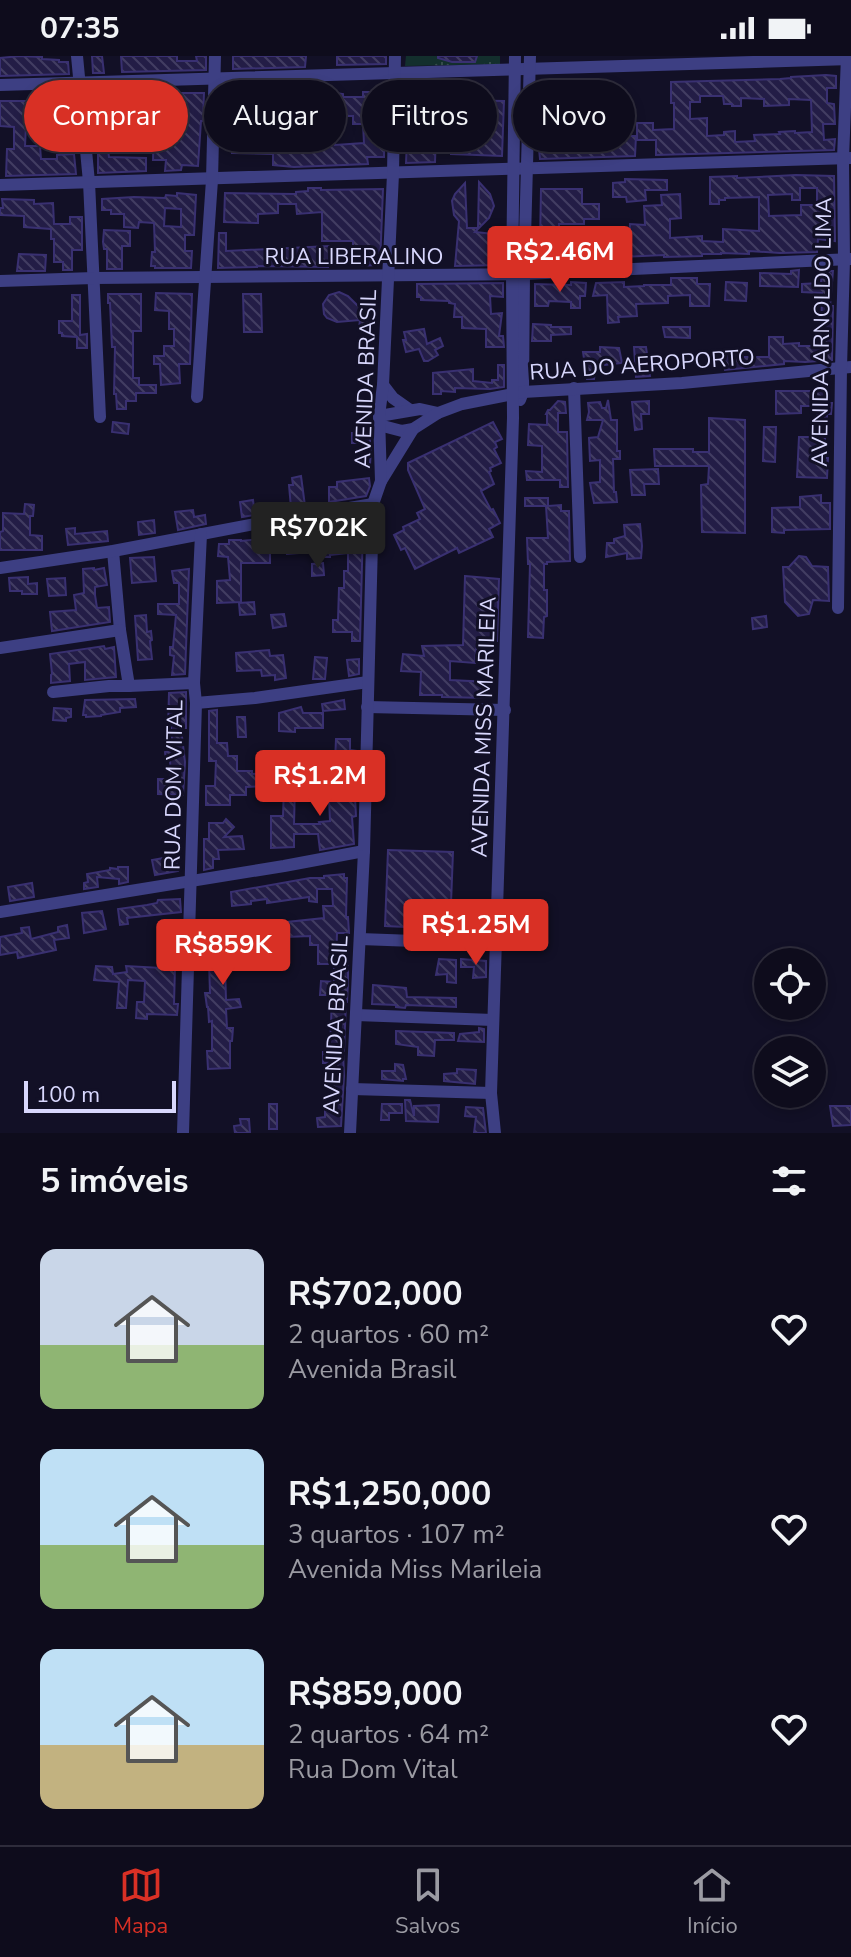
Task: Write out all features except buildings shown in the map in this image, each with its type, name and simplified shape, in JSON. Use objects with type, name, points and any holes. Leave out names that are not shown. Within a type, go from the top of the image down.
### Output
[{"type":"street","points":[[77,56],[79,80]]},
{"type":"street","points":[[197,397],[212,180],[215,56]]},
{"type":"street","name":"AVENIDA BRASIL","points":[[350,1133],[364,851],[373,504],[381,481],[379,420],[393,174],[395,56]]},
{"type":"street","points":[[515,56],[521,169]]},
{"type":"street","points":[[518,393],[521,169],[530,56]]},
{"type":"street","points":[[169,80],[848,58]]},
{"type":"street","name":"AVENIDA ARNOLDO LIMA","points":[[838,608],[848,259],[848,58]]},
{"type":"street","points":[[0,85],[24,84]]},
{"type":"street","points":[[86,152],[100,417]]},
{"type":"street","points":[[0,185],[847,159]]},
{"type":"street","name":"RUA LIBERALINO","points":[[0,281],[518,274],[848,259]]},
{"type":"street","name":"RUA DO AEROPORTO","points":[[438,413],[462,404],[518,393],[682,383],[846,368]]},
{"type":"street","points":[[383,385],[393,398],[410,410]]},
{"type":"street","points":[[574,388],[580,557]]},
{"type":"street","name":"AVENIDA MISS MARILEIA","points":[[495,1133],[491,1093],[493,1020],[513,418],[518,393]]},
{"type":"street","points":[[379,420],[410,410],[438,413]]},
{"type":"street","points":[[379,420],[402,431],[413,429],[438,413]]},
{"type":"street","points":[[381,481],[413,429]]},
{"type":"street","points":[[0,568],[373,504]]},
{"type":"street","name":"RUA DOM VITAL","points":[[183,1133],[192,881],[194,683],[201,534]]},
{"type":"street","points":[[113,551],[129,686]]},
{"type":"street","points":[[0,648],[120,630]]},
{"type":"street","points":[[196,703],[368,682]]},
{"type":"street","points":[[53,692],[109,686],[194,683]]},
{"type":"street","points":[[367,707],[505,710]]},
{"type":"street","points":[[0,912],[364,851]]},
{"type":"street","points":[[360,939],[496,944]]},
{"type":"street","points":[[356,1015],[493,1020]]},
{"type":"street","points":[[352,1089],[491,1093]]},
{"type":"green space","points":[[406,56],[500,56],[500,64],[405,66]]}]
